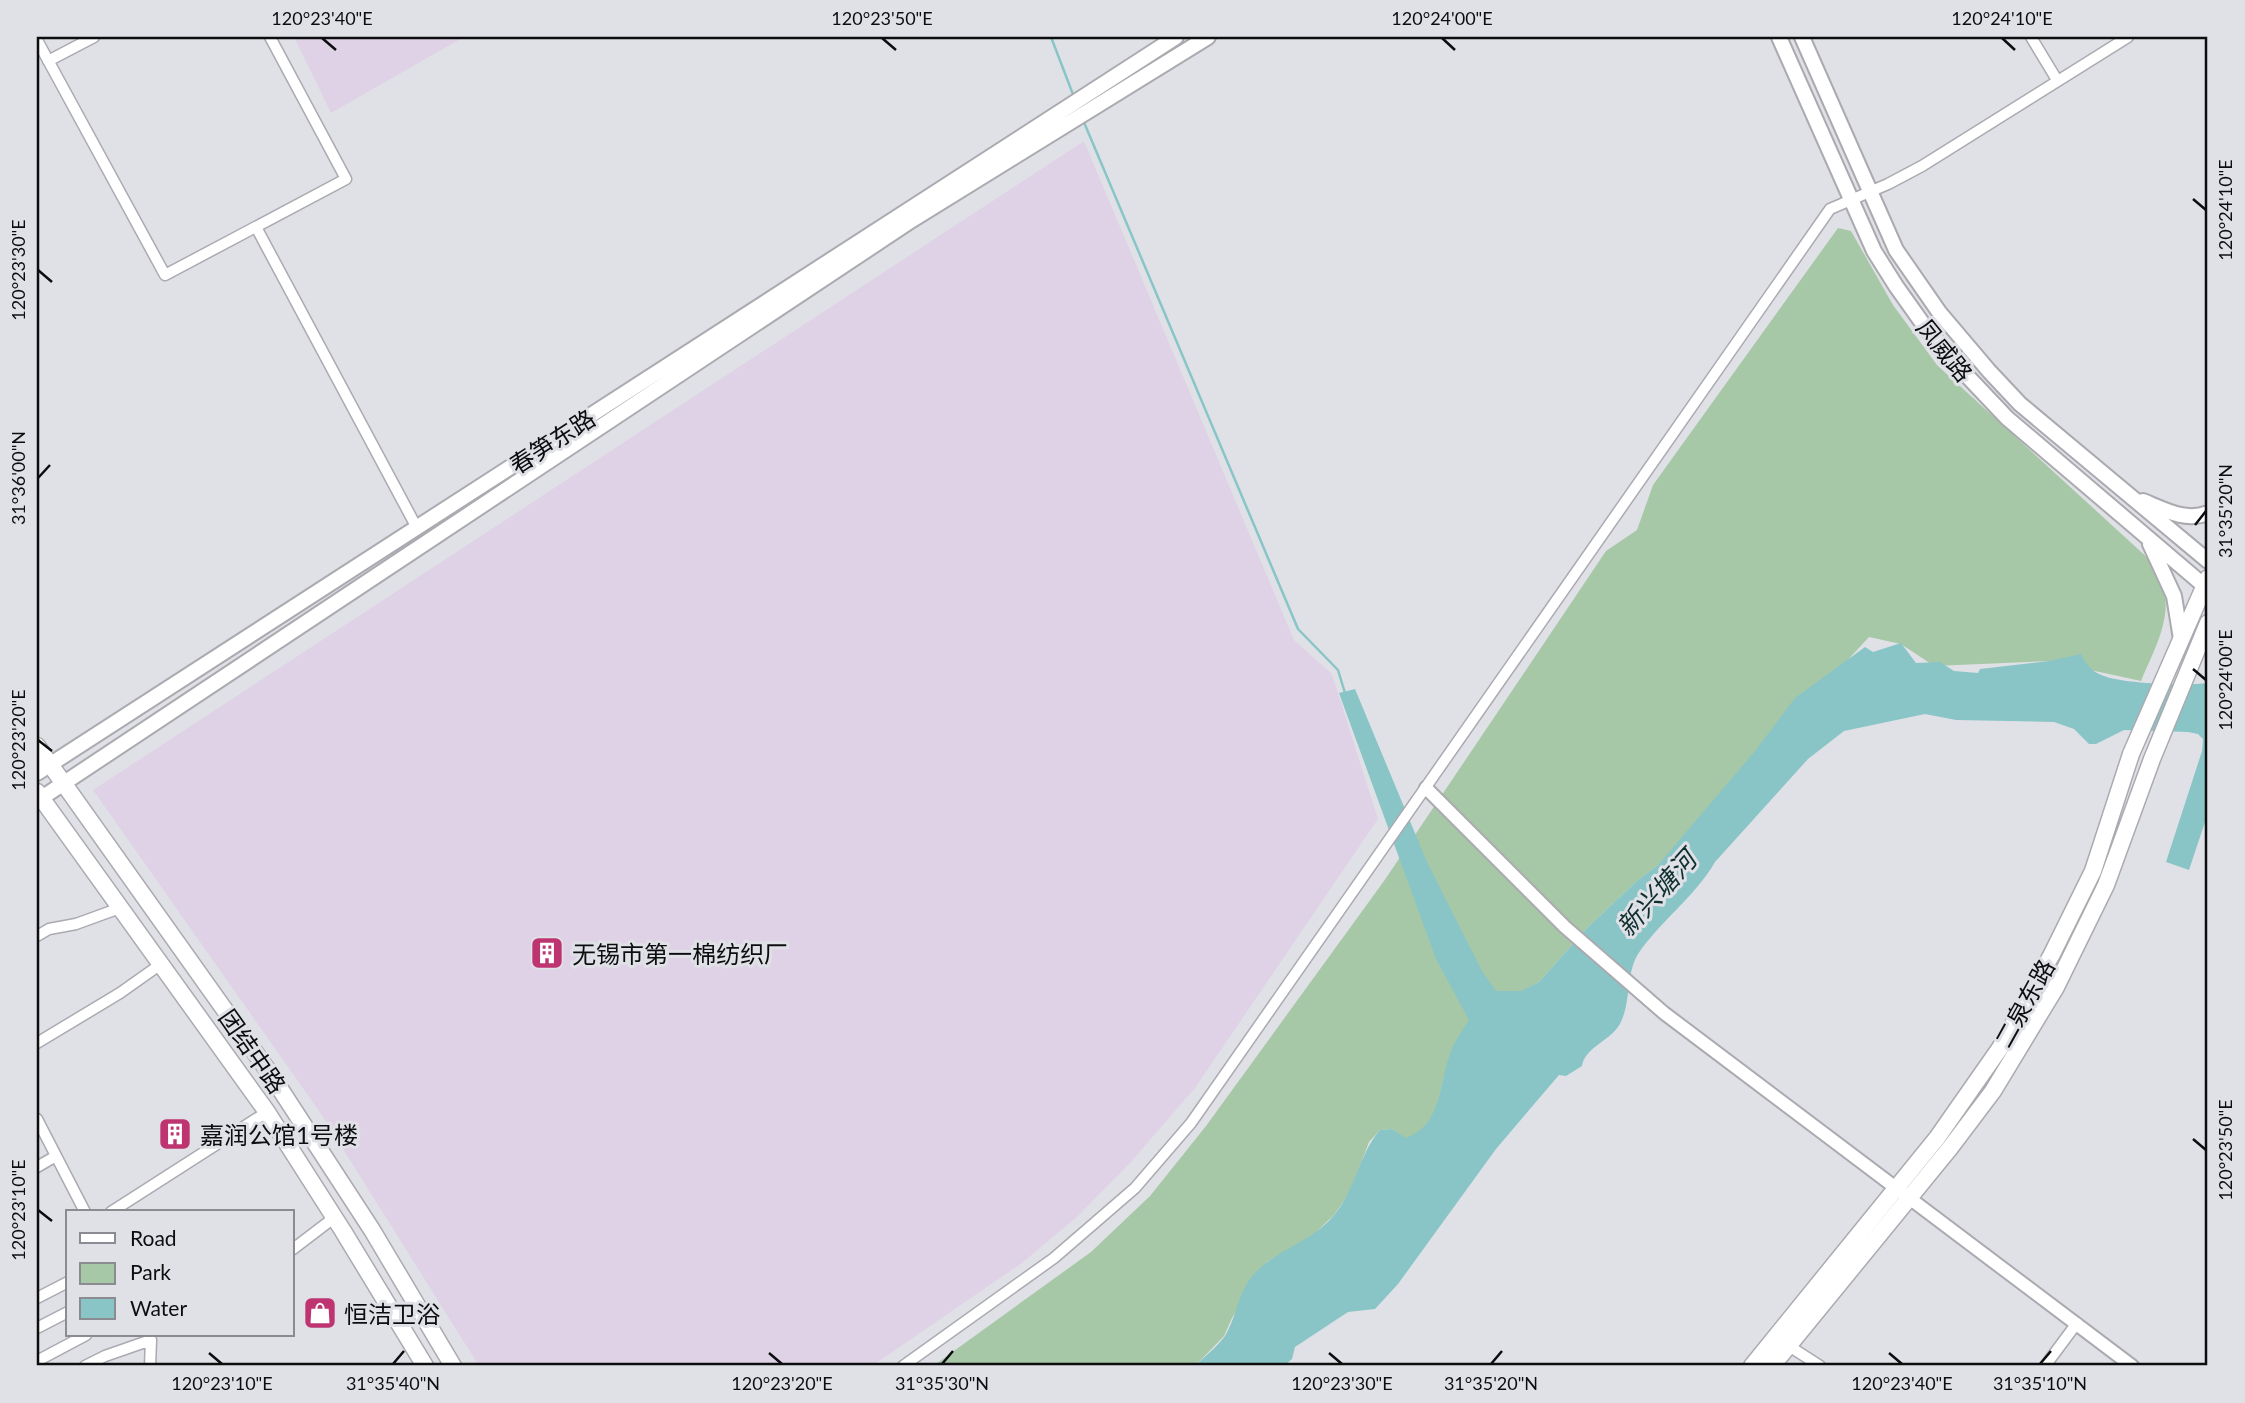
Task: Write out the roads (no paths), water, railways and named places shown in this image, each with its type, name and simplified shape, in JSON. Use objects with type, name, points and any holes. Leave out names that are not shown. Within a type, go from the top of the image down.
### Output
[{"type":"main road","points":[[1069,114],[1093,90],[1176,37]]},
{"type":"main road","points":[[1069,114],[1100,106],[1209,37]]},
{"type":"main road","name":"凤威路","points":[[1780,37],[1874,251],[1896,286],[1953,361],[2007,418],[2207,584]]},
{"type":"main road","name":"凤威路","points":[[1802,37],[1896,250],[1915,280],[1962,341],[2020,404],[2208,561]]},
{"type":"main road","name":"春笋东路","points":[[43,769],[1069,114]]},
{"type":"main road","name":"春笋东路","points":[[38,797],[901,228],[1069,114]]},
{"type":"main road","points":[[2130,496],[2177,514],[2196,518],[2208,513]]},
{"type":"main road","points":[[2144,534],[2174,596],[2181,639]]},
{"type":"main road","name":"二泉东路","points":[[1772,1366],[1903,1193],[1937,1138],[2000,1048],[2039,978],[2092,871],[2131,754],[2207,584]]},
{"type":"main road","name":"二泉东路","points":[[1752,1366],[1993,1091],[2056,987],[2106,885],[2152,759],[2205,630]]},
{"type":"main road","name":"团结中路","points":[[37,746],[43,769],[63,783],[271,1074],[372,1230],[453,1366]]},
{"type":"main road","name":"团结中路","points":[[38,797],[267,1112],[335,1217],[425,1366]]},
{"type":"street","points":[[48,61],[94,37]]},
{"type":"street","points":[[37,40],[165,275],[346,179],[270,37]]},
{"type":"street","points":[[2031,37],[2057,80]]},
{"type":"street","points":[[903,1366],[1054,1258],[1135,1188],[1191,1123],[1830,209],[1922,166],[2128,37]]},
{"type":"street","points":[[256,227],[417,528]]},
{"type":"street","points":[[1426,788],[1565,927],[1664,1013],[2132,1366]]},
{"type":"street","points":[[37,936],[49,929],[76,924],[120,908]]},
{"type":"street","points":[[37,1044],[120,993],[161,964]]},
{"type":"street","points":[[114,1210],[267,1112]]},
{"type":"street","points":[[37,1119],[84,1210]]},
{"type":"street","points":[[37,1167],[56,1156]]},
{"type":"street","points":[[294,1248],[335,1217]]},
{"type":"street","points":[[37,1298],[66,1283]]},
{"type":"street","points":[[37,1328],[66,1313]]},
{"type":"street","points":[[2045,1366],[2077,1323]]},
{"type":"street","points":[[37,1361],[84,1336]]},
{"type":"street","points":[[85,1366],[150,1337],[150,1366]]},
{"type":"street","points":[[1789,1346],[1820,1366]]},
{"type":"water","name":"新兴塘河","points":[[1901,643],[1916,663],[1940,662],[1954,671],[1978,673],[1980,669],[2049,661],[2081,654],[2086,663],[2099,674],[2121,680],[2208,683],[2208,813],[2189,870],[2166,862],[2202,751],[2203,739],[2198,734],[2124,730],[2096,744],[2089,744],[2074,729],[2054,722],[1956,720],[1925,714],[1844,731],[1808,759],[1647,942],[1634,962],[1625,1010],[1618,1027],[1587,1054],[1582,1066],[1566,1076],[1559,1075],[1496,1149],[1398,1284],[1375,1309],[1348,1312],[1295,1347],[1292,1359],[1284,1366],[1195,1366],[1225,1336],[1244,1288],[1254,1274],[1273,1258],[1317,1231],[1335,1214],[1380,1130],[1392,1129],[1406,1138],[1427,1123],[1434,1112],[1452,1049],[1469,1020],[1436,959],[1339,693],[1355,689],[1427,862],[1482,971],[1496,991],[1521,991],[1539,982],[1588,927],[1658,865],[1755,751],[1795,698],[1865,647],[1873,652]]},
{"type":"waterway","points":[[1051,37],[1074,97]]},
{"type":"waterway","points":[[1083,120],[1298,629],[1338,670],[1345,693]]},
{"type":"place","name":"无锡市第一棉纺织厂","points":[[547,953]]},
{"type":"place","name":"嘉润公馆1号楼","points":[[175,1134]]},
{"type":"place","name":"恒洁卫浴","points":[[320,1313]]}]
